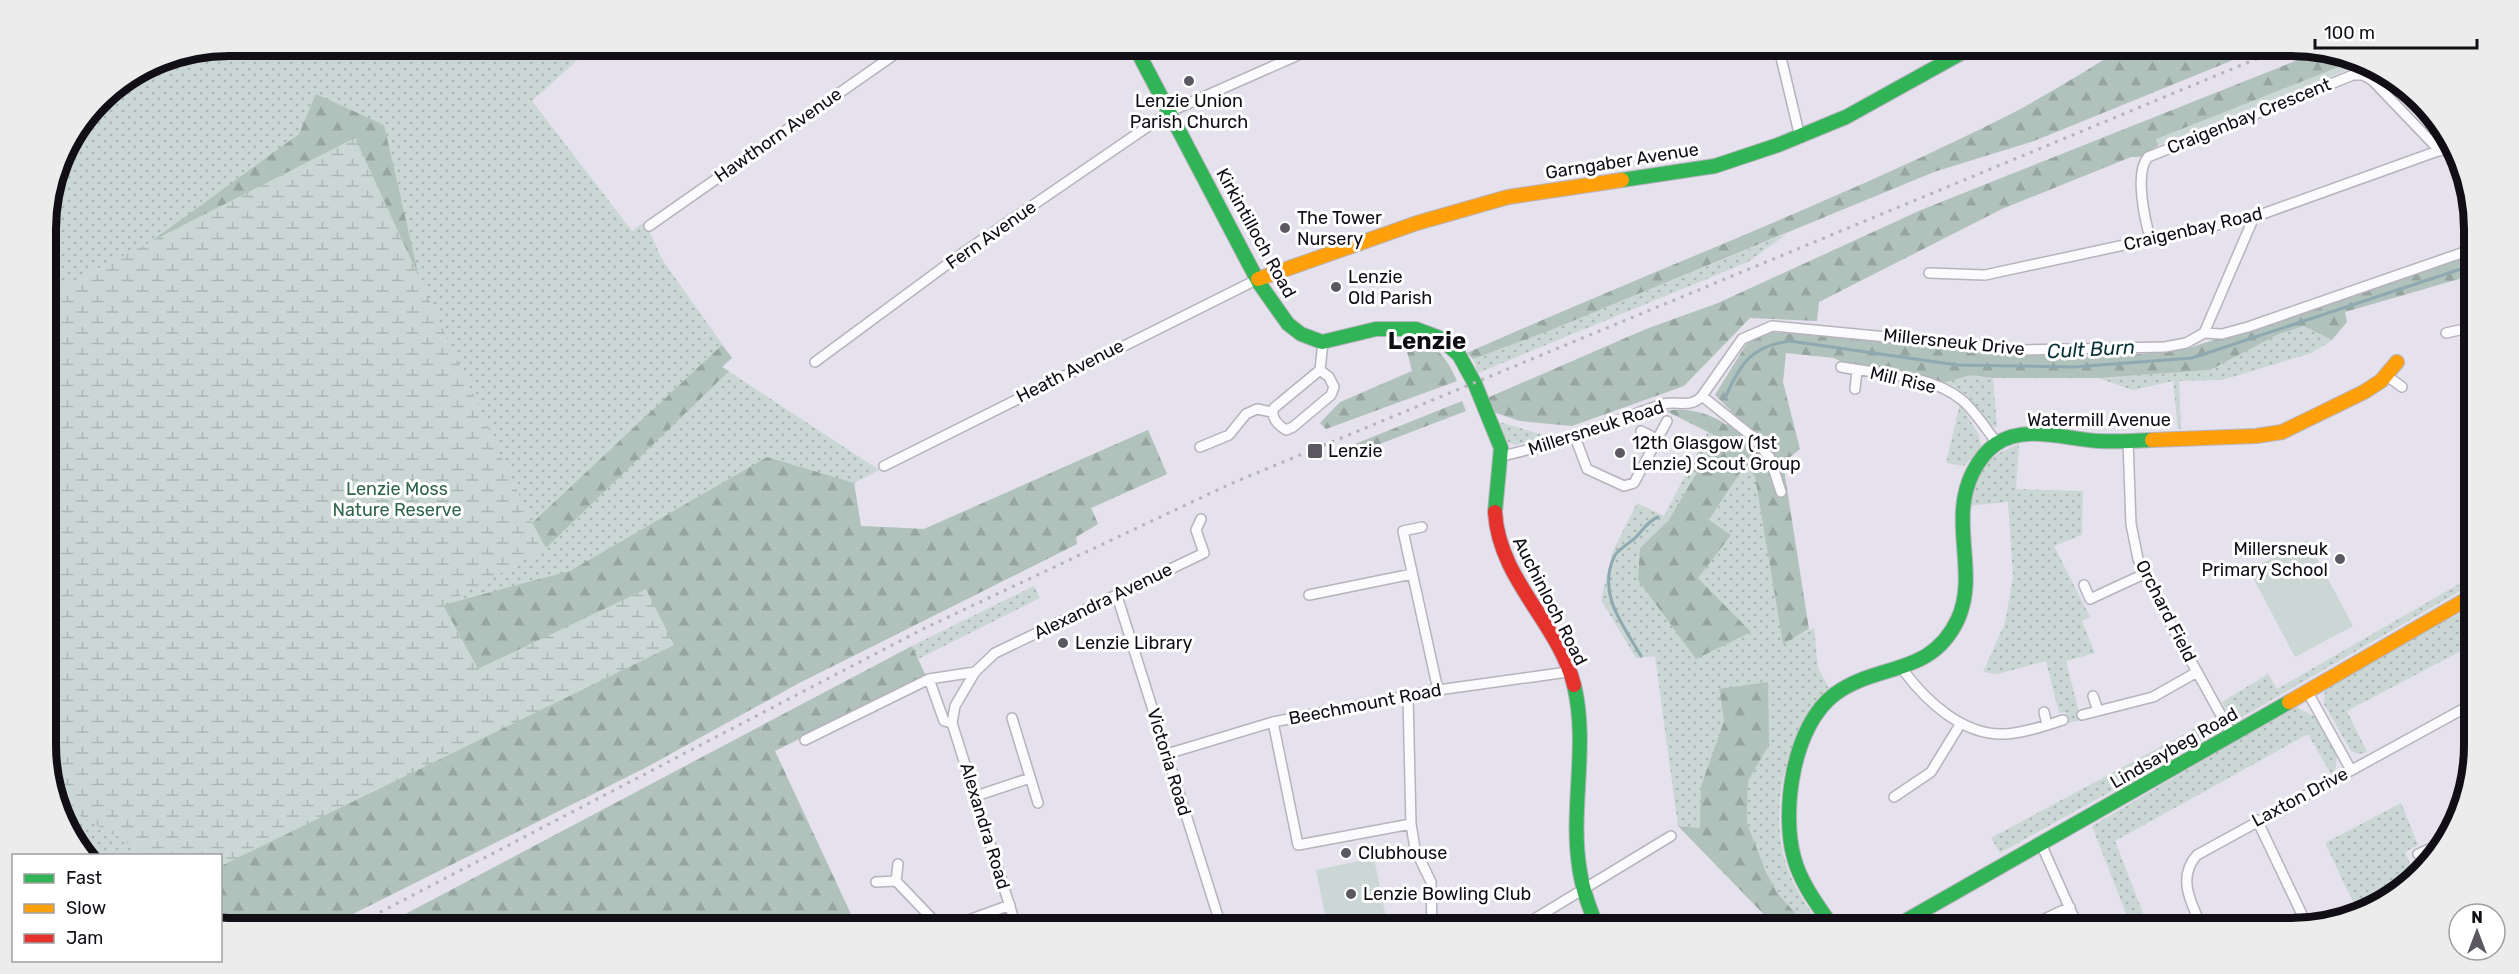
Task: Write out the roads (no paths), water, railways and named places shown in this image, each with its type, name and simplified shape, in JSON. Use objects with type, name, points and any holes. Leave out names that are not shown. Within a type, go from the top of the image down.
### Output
[{"type":"main road","name":"Kirkintilloch Road","points":[[1139,55],[1258,279],[1287,324],[1310,339],[1323,342]]},
{"type":"main road","name":"Garngaber Avenue","points":[[1258,279],[1417,223],[1508,197],[1715,166],[1800,137],[1846,117],[1958,55]]},
{"type":"main road","points":[[1323,342],[1345,341],[1375,329],[1404,326],[1439,336],[1456,350],[1467,365],[1502,456]]},
{"type":"main road","name":"Watermill Avenue","points":[[1997,443],[2032,435],[2128,441],[2277,434],[2324,410],[2362,396],[2388,376],[2397,362]]},
{"type":"main road","points":[[1826,918],[1808,891],[1791,849],[1789,805],[1795,766],[1803,742],[1816,717],[1834,695],[1863,681],[1902,670],[1931,655],[1942,644],[1959,616],[1965,578],[1960,506],[1970,475],[1982,457],[1997,443]]},
{"type":"main road","name":"Auchinloch Road","points":[[1502,456],[1493,507],[1498,539],[1516,580],[1568,672],[1578,700],[1580,733],[1576,855],[1582,890],[1593,918]]},
{"type":"main road","name":"Lindsaybeg Road","points":[[1910,918],[2464,601]]},
{"type":"street","name":"Hawthorn Avenue","points":[[649,226],[894,55]]},
{"type":"street","name":"Fern Avenue","points":[[815,362],[960,255],[1169,112],[1298,55]]},
{"type":"street","points":[[1780,55],[1800,137]]},
{"type":"street","name":"Craigenbay Crescent","points":[[2151,241],[2140,177],[2142,164],[2148,157],[2353,75],[2363,75],[2372,80],[2443,148]]},
{"type":"street","name":"Craigenbay Road","points":[[1929,273],[1985,275],[2254,217],[2444,149]]},
{"type":"street","points":[[2204,333],[2254,217]]},
{"type":"street","name":"Millersneuk Drive","points":[[1702,396],[1742,339],[1772,326],[2022,350],[2165,347],[2186,343],[2204,333],[2222,334],[2248,327],[2464,252]]},
{"type":"street","name":"Heath Avenue","points":[[884,466],[1258,279]]},
{"type":"street","points":[[2446,333],[2464,329]]},
{"type":"street","points":[[1272,412],[1320,370],[1323,342]]},
{"type":"street","name":"Mill Rise","points":[[1841,367],[1907,379],[1950,392],[1964,401],[1997,443]]},
{"type":"street","points":[[1272,412],[1274,419],[1286,430],[1323,403],[1331,395],[1334,387],[1329,377],[1320,370]]},
{"type":"street","name":"Mill Rise","points":[[1855,389],[1857,370]]},
{"type":"street","points":[[2388,376],[2402,387]]},
{"type":"street","points":[[1702,396],[1753,437],[1770,458],[1781,492]]},
{"type":"street","name":"Millersneuk Road","points":[[1502,456],[1531,451],[1575,437],[1664,403],[1687,405],[1696,402],[1702,396]]},
{"type":"street","points":[[1200,447],[1229,435],[1246,414],[1257,409],[1272,412]]},
{"type":"street","points":[[1575,437],[1587,469],[1624,486],[1634,483],[1666,421]]},
{"type":"street","points":[[1641,431],[1657,439]]},
{"type":"street","name":"Orchard Field","points":[[2128,441],[2132,533],[2144,574],[2232,735]]},
{"type":"street","name":"Alexandra Avenue","points":[[952,723],[955,706],[962,693],[975,672],[995,653],[1204,553],[1196,530],[1201,519]]},
{"type":"street","points":[[1422,527],[1403,531],[1438,690]]},
{"type":"street","points":[[1309,595],[1412,574]]},
{"type":"street","points":[[2085,585],[2090,599],[2144,574]]},
{"type":"street","name":"Victoria Road","points":[[1117,596],[1219,918]]},
{"type":"street","points":[[1902,670],[1923,694],[1961,723],[1986,733],[2003,734],[2063,720]]},
{"type":"street","points":[[805,740],[929,679],[975,672]]},
{"type":"street","name":"Beechmount Road","points":[[1167,754],[1274,722],[1438,690],[1568,672]]},
{"type":"street","points":[[2082,715],[2153,697],[2196,672]]},
{"type":"street","name":"Alexandra Road","points":[[929,679],[944,721],[952,723],[1014,918]]},
{"type":"street","points":[[2307,691],[2352,770]]},
{"type":"street","points":[[1408,696],[1411,824],[1415,849],[1431,882],[1432,918]]},
{"type":"street","points":[[2094,696],[2098,711]]},
{"type":"street","name":"Laxton Drive","points":[[2198,918],[2187,893],[2187,875],[2192,861],[2205,848],[2464,708]]},
{"type":"street","points":[[2044,712],[2047,725]]},
{"type":"street","points":[[1012,718],[1038,803]]},
{"type":"street","points":[[1274,722],[1298,845],[1411,824]]},
{"type":"street","points":[[1894,797],[1931,772],[1961,723]]},
{"type":"street","points":[[976,796],[1030,778]]},
{"type":"street","points":[[2257,820],[2304,918]]},
{"type":"street","points":[[1536,918],[1671,836]]},
{"type":"street","points":[[2041,844],[2074,918]]},
{"type":"street","points":[[2418,854],[2429,849]]},
{"type":"street","points":[[896,881],[898,864]]},
{"type":"street","points":[[876,882],[896,881],[932,918]]},
{"type":"street","points":[[974,918],[1010,905]]},
{"type":"street","points":[[2048,918],[2070,908]]},
{"type":"waterway","name":"Cult Burn","points":[[1725,398],[1736,375],[1748,359],[1756,352],[1777,343],[1790,341],[1957,365],[2074,367],[2192,358],[2464,268]]},
{"type":"waterway","name":"Cult Burn","points":[[1641,656],[1614,609],[1610,596],[1610,571],[1618,552],[1650,521],[1658,517]]},
{"type":"railway","points":[[369,918],[923,629],[1230,484],[2266,55]]},
{"type":"place","name":"Lenzie Union Parish Church","points":[[1189,81]]},
{"type":"place","name":"The Tower Nursery","points":[[1285,228]]},
{"type":"place","name":"Lenzie Old Parish","points":[[1336,287]]},
{"type":"place","name":"Lenzie","points":[[1315,451]]},
{"type":"place","name":"12th Glasgow (1st Lenzie) Scout Group","points":[[1620,453]]},
{"type":"place","name":"Millersneuk Primary School","points":[[2340,559]]},
{"type":"place","name":"Lenzie Library","points":[[1063,643]]},
{"type":"place","name":"Clubhouse","points":[[1346,853]]},
{"type":"place","name":"Lenzie Bowling Club","points":[[1351,894]]},
{"type":"district","name":"Lenzie","points":[[1427,341]]},
{"type":"park label","name":"Lenzie Moss Nature Reserve","points":[[397,499]]}]
